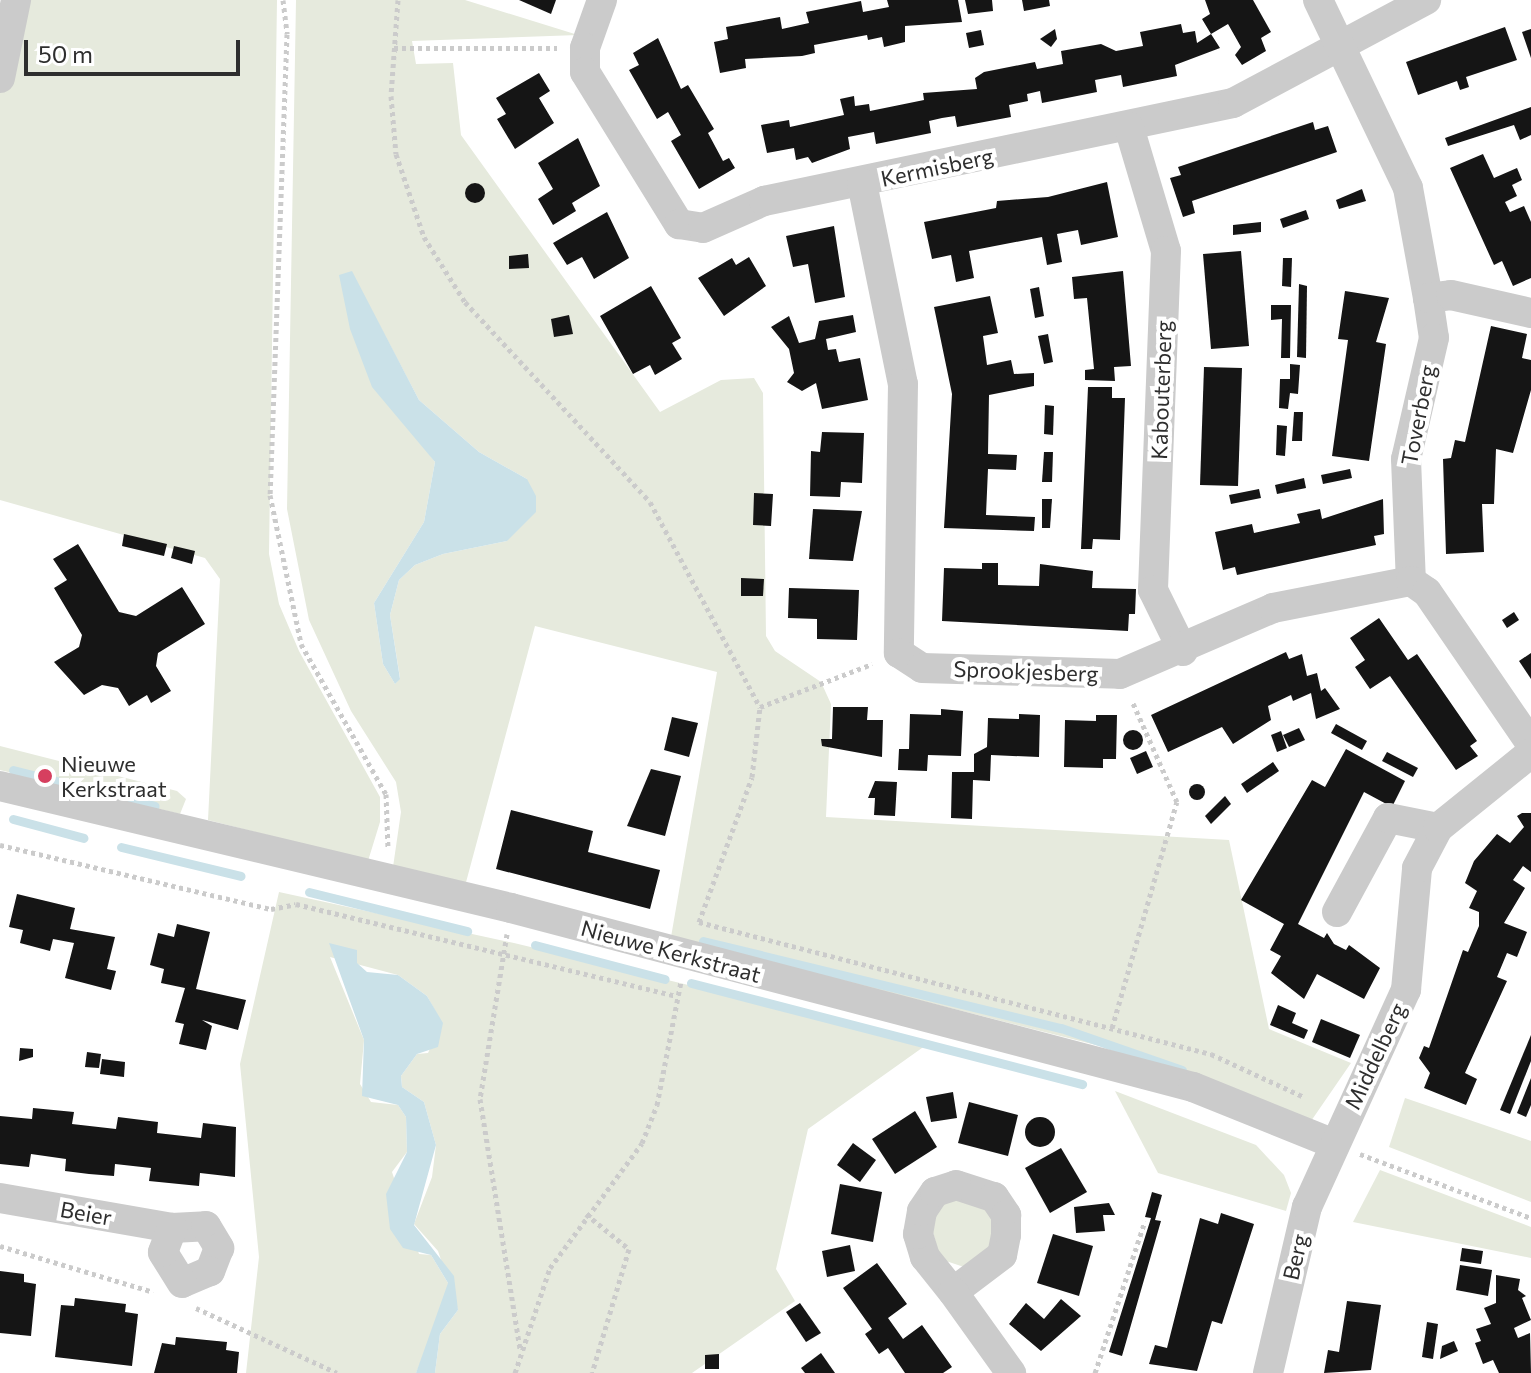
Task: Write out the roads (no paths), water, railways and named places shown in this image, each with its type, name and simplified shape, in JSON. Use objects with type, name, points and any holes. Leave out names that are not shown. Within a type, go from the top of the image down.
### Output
[{"type":"street","points":[[0,78],[16,0]]},
{"type":"street","name":"Kermisberg","points":[[602,0],[585,48],[585,72],[679,224],[703,228],[764,201],[862,183],[1233,103],[1338,50],[1426,0]]},
{"type":"street","name":"Toverberg","points":[[1318,0],[1338,50],[1408,188],[1428,298],[1434,338],[1406,459],[1411,581]]},
{"type":"street","name":"Kabouterberg","points":[[1129,127],[1166,251],[1153,590],[1183,651]]},
{"type":"street","name":"Sprookjesberg","points":[[862,183],[903,384],[899,653],[922,668],[1120,674],[1183,651],[1273,608],[1411,581]]},
{"type":"street","points":[[1428,298],[1451,295],[1531,313]]},
{"type":"street","points":[[1411,581],[1427,592],[1531,744]]},
{"type":"street","name":"Middelberg","points":[[1334,1144],[1406,990],[1417,868],[1438,828],[1531,753]]},
{"type":"street","name":"Nieuwe Kerkstraat","points":[[0,786],[511,908],[1193,1087],[1334,1144]]},
{"type":"street","points":[[1337,912],[1388,818],[1438,828]]},
{"type":"street","name":"Berg","points":[[1268,1373],[1307,1207],[1334,1144]]},
{"type":"street","name":"Beier","points":[[0,1198],[172,1228]]},
{"type":"street","points":[[953,1292],[1011,1373]]},
{"type":"water","points":[[352,271],[419,400],[479,452],[527,479],[536,496],[536,512],[507,541],[443,554],[415,565],[399,580],[390,615],[400,679],[395,684],[383,664],[374,603],[424,522],[435,462],[372,387],[350,329],[339,275]]},
{"type":"water","points":[[329,943],[357,950],[357,963],[367,972],[398,975],[427,996],[443,1023],[438,1047],[417,1054],[401,1076],[402,1087],[424,1102],[436,1145],[414,1225],[454,1276],[458,1310],[440,1334],[435,1373],[416,1373],[448,1283],[431,1255],[403,1248],[390,1229],[386,1194],[407,1152],[406,1117],[398,1105],[362,1096],[364,1040]]},
{"type":"waterway","points":[[13,770],[155,806]]},
{"type":"waterway","points":[[13,819],[84,838]]},
{"type":"waterway","points":[[121,847],[241,876]]},
{"type":"waterway","points":[[309,892],[467,931]]},
{"type":"waterway","points":[[703,941],[1061,1028],[1182,1070]]},
{"type":"waterway","points":[[535,945],[665,979]]},
{"type":"waterway","points":[[691,983],[1082,1084]]},
{"type":"place","name":"Nieuwe Kerkstraat","points":[[45,776]]}]
